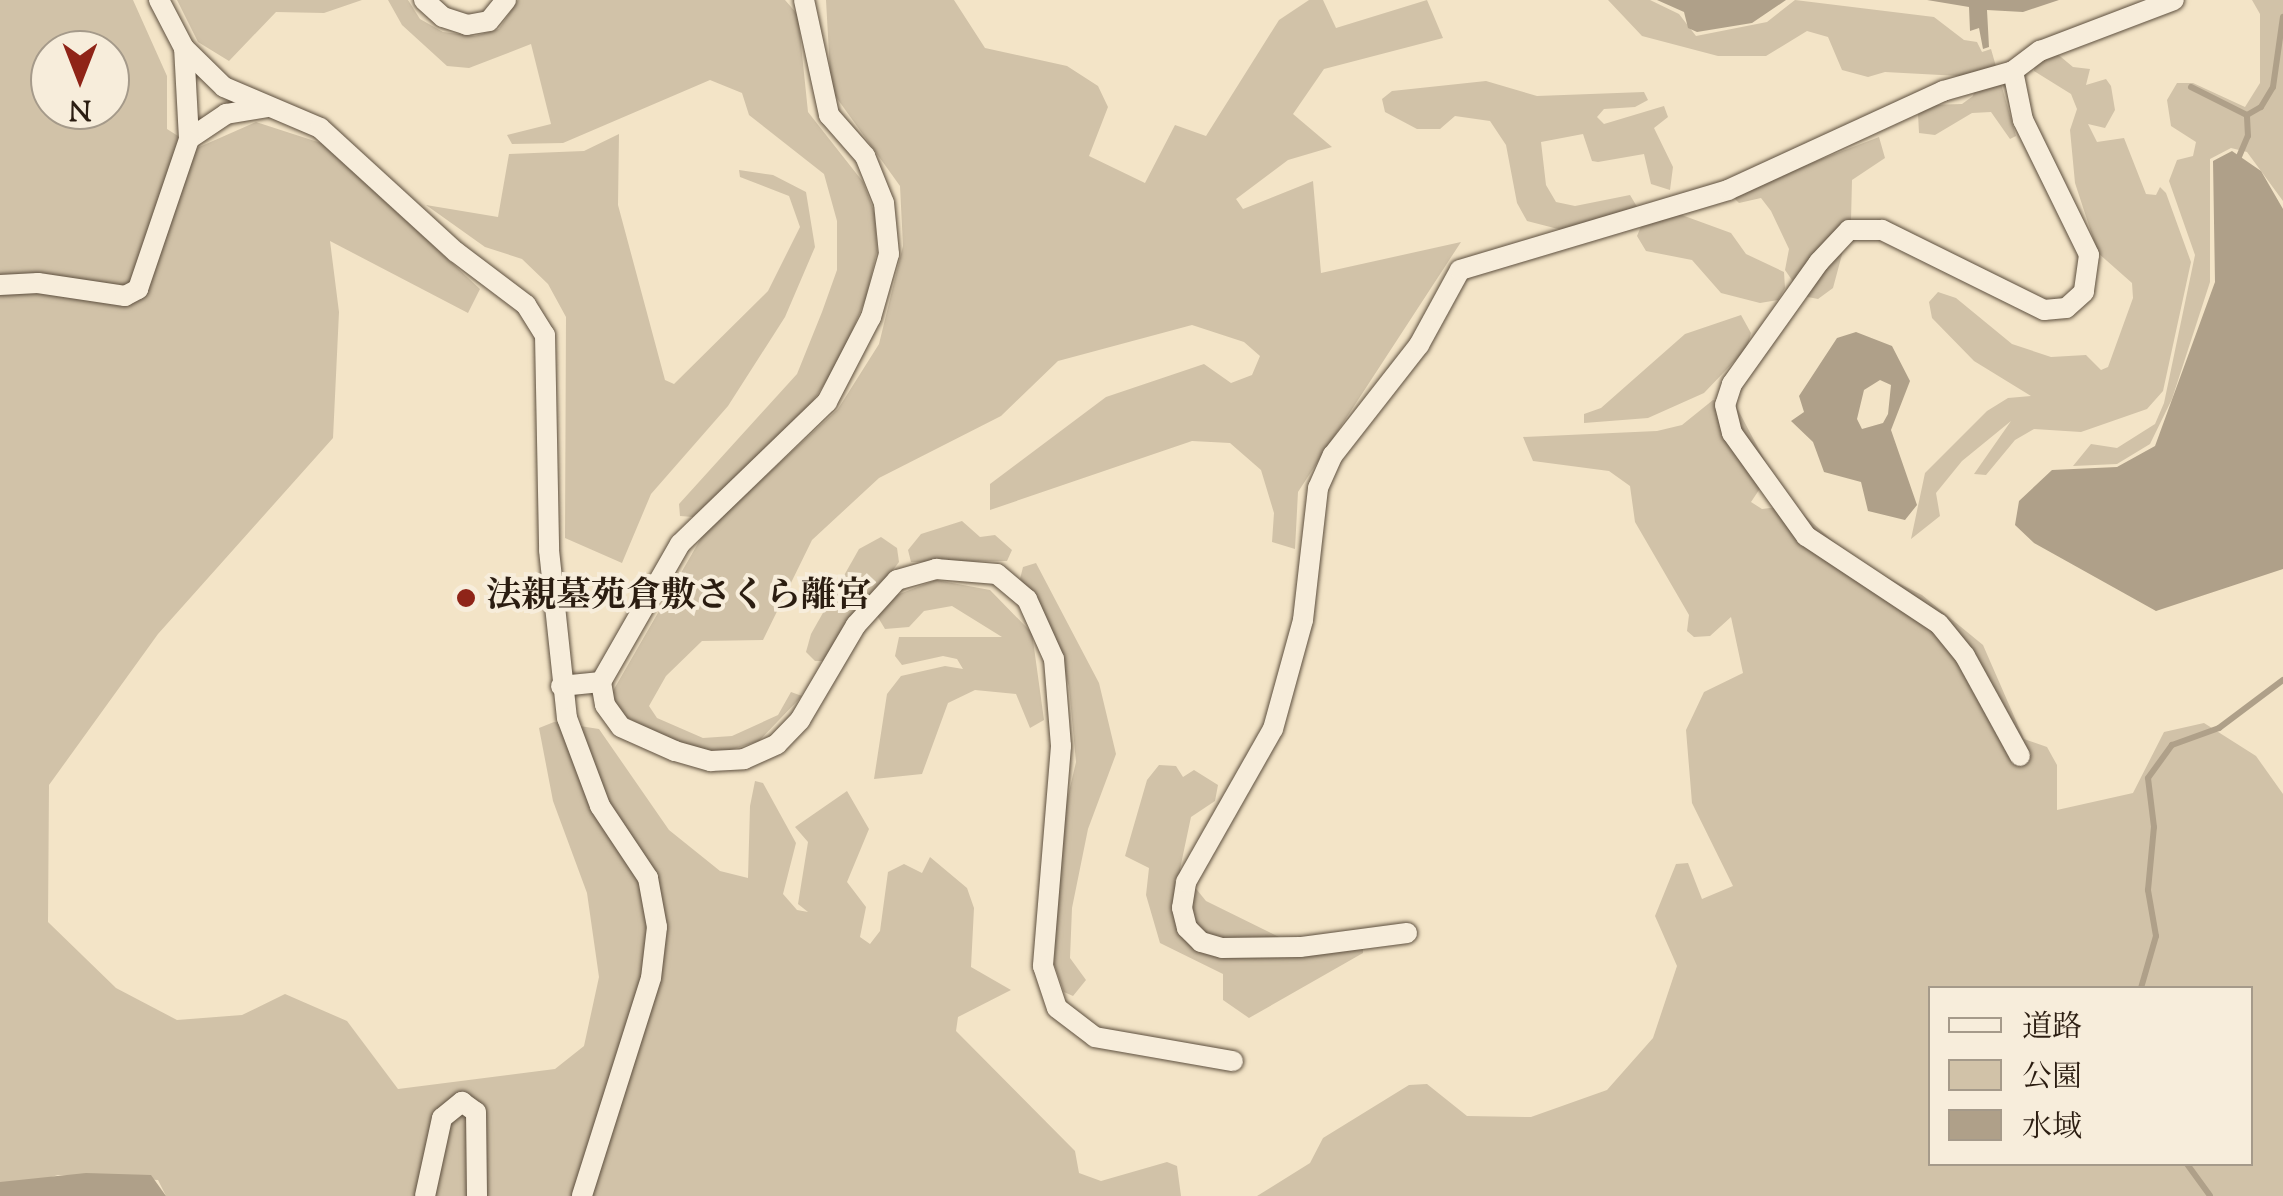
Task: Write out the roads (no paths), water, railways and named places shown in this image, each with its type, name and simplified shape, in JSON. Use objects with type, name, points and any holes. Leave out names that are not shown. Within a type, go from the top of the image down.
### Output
[{"type":"street","points":[[159,0],[184,48],[224,87],[320,128],[366,164],[456,252],[526,305],[546,335],[549,550],[561,686],[600,806],[648,878],[657,927],[651,978],[582,1196]]},
{"type":"street","points":[[424,0],[443,17],[467,26],[488,21],[506,0]]},
{"type":"street","points":[[804,0],[829,115],[865,156],[884,202],[889,254],[871,316],[827,402],[680,544],[601,682],[605,704],[621,726],[711,761],[744,759],[777,744],[800,720],[856,625],[897,580],[936,569],[997,574],[1027,599],[1054,658],[1061,746],[1043,966],[1056,1008],[1095,1037],[1233,1061]]},
{"type":"street","points":[[1407,933],[1222,948],[1187,928],[1182,908],[1186,882],[1273,729],[1304,620],[1318,488],[1333,455],[1419,345],[1460,270],[1728,190],[1943,91],[2013,71],[2040,51],[2174,0]]},
{"type":"street","points":[[0,285],[38,283],[125,296],[138,289],[189,139],[184,48]]},
{"type":"street","points":[[2013,71],[2024,120],[2090,256],[2084,292],[2066,308],[2044,310],[1882,230],[1848,230],[1819,262],[1724,404],[1732,432],[1806,536],[1939,624],[1965,656],[2020,756]]},
{"type":"street","points":[[189,139],[226,114],[270,107]]},
{"type":"street","points":[[561,686],[601,682]]},
{"type":"street","points":[[426,1196],[442,1118],[462,1102],[476,1112],[477,1196]]},
{"type":"water","points":[[1657,0],[1786,0],[1752,23],[1697,32],[1688,28],[1684,12]]},
{"type":"water","points":[[1927,0],[2059,0],[2023,12],[1987,10],[1989,47],[1983,49],[1979,28],[1970,31],[1969,7]]},
{"type":"water","points":[[2232,151],[2261,171],[2283,209],[2283,569],[2156,611],[2034,543],[2015,525],[2019,501],[2052,470],[2117,467],[2155,446],[2215,282],[2213,161]]},
{"type":"water","points":[[1856,332],[1892,346],[1910,381],[1891,430],[1917,505],[1905,520],[1868,511],[1861,482],[1824,472],[1813,442],[1791,421],[1804,412],[1799,396],[1837,338]],"holes":[[[1880,380],[1891,385],[1888,414],[1883,423],[1862,429],[1857,419],[1864,390]]]},
{"type":"water","points":[[86,1173],[151,1175],[166,1196],[0,1196],[0,1182]]},
{"type":"waterway","points":[[2238,159],[2248,136],[2247,115],[2261,107],[2273,87],[2283,17]]},
{"type":"waterway","points":[[2191,87],[2247,115]]},
{"type":"waterway","points":[[2142,986],[2156,936],[2148,890],[2154,827],[2148,778],[2172,745],[2219,728],[2283,680]]},
{"type":"waterway","points":[[2188,1166],[2210,1196]]},
{"type":"place","name":"法親墓苑倉敷さくら離宮","points":[[466,598]]}]
